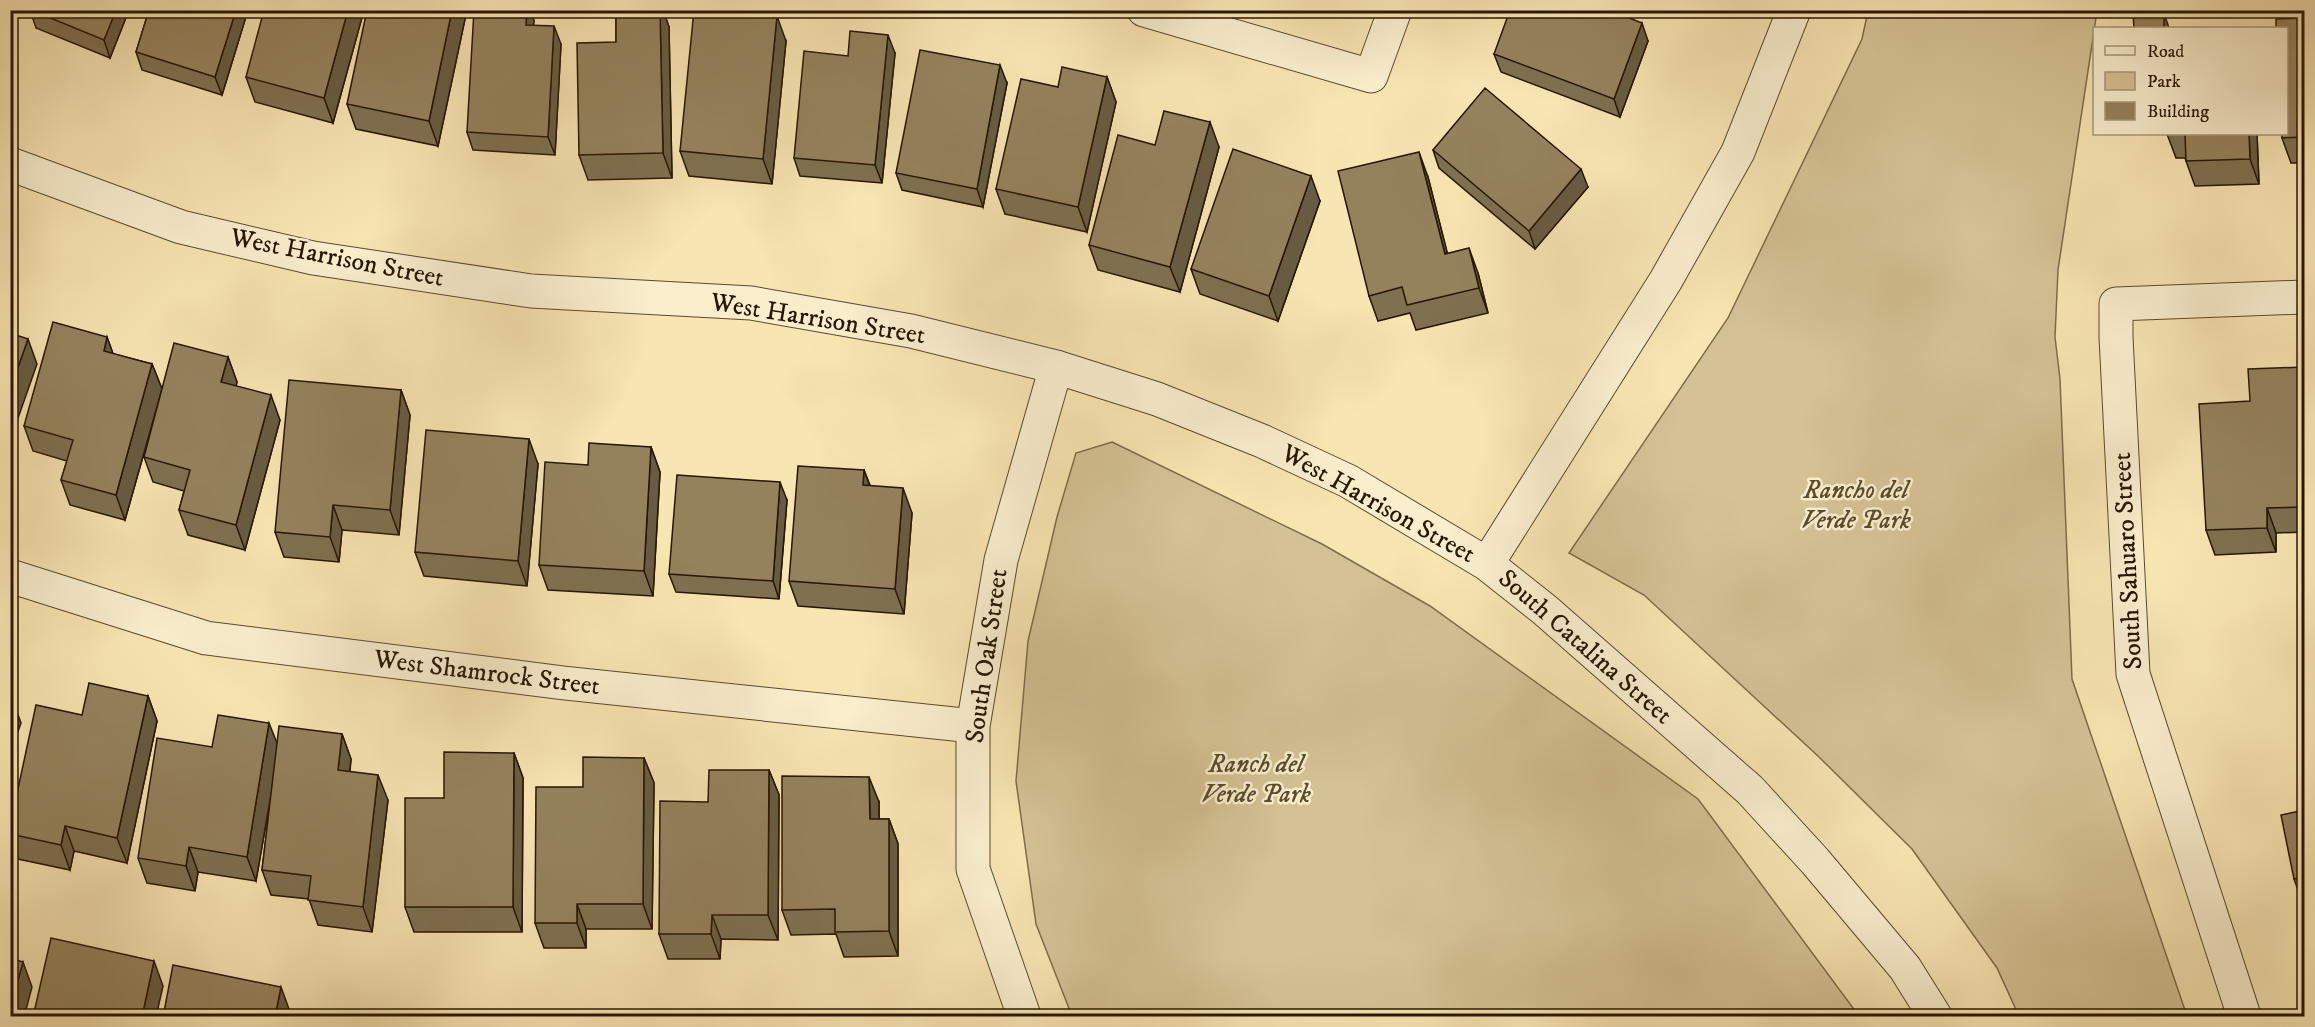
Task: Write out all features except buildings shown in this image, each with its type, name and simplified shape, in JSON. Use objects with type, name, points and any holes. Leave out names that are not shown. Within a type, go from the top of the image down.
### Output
[{"type":"street","points":[[1144,10],[1371,76],[1395,10]]},
{"type":"street","name":"South Catalina Street","points":[[1794,10],[1738,152],[1666,280],[1487,564],[1545,610],[1750,790],[1815,861],[1905,968],[1935,1017]]},
{"type":"street","name":"West Harrison Street","points":[[10,164],[181,227],[313,258],[531,291],[751,303],[911,330],[1056,367],[1156,399],[1263,441],[1348,481],[1487,564]]},
{"type":"street","name":"South Sahuaro Street","points":[[2244,1017],[2133,674],[2115,337],[2116,304],[2304,297]]},
{"type":"street","name":"South Oak Street","points":[[1024,1017],[973,869],[973,726],[1001,560],[1056,367]]},
{"type":"street","name":"West Shamrock Street","points":[[10,576],[206,638],[564,683],[973,726]]},
{"type":"green space","name":"Rancho del Verde Park","points":[[1868,11],[2097,11],[2058,270],[2055,337],[2060,379],[2072,679],[2187,1016],[2019,1016],[1997,968],[1912,849],[1819,757],[1644,595],[1569,553],[1728,318],[1862,39]]},
{"type":"green space","name":"Ranch del Verde Park","points":[[1112,442],[1322,544],[1430,606],[1698,799],[1859,1016],[1072,1016],[1036,924],[1016,781],[1028,641],[1057,517],[1076,453]]}]
